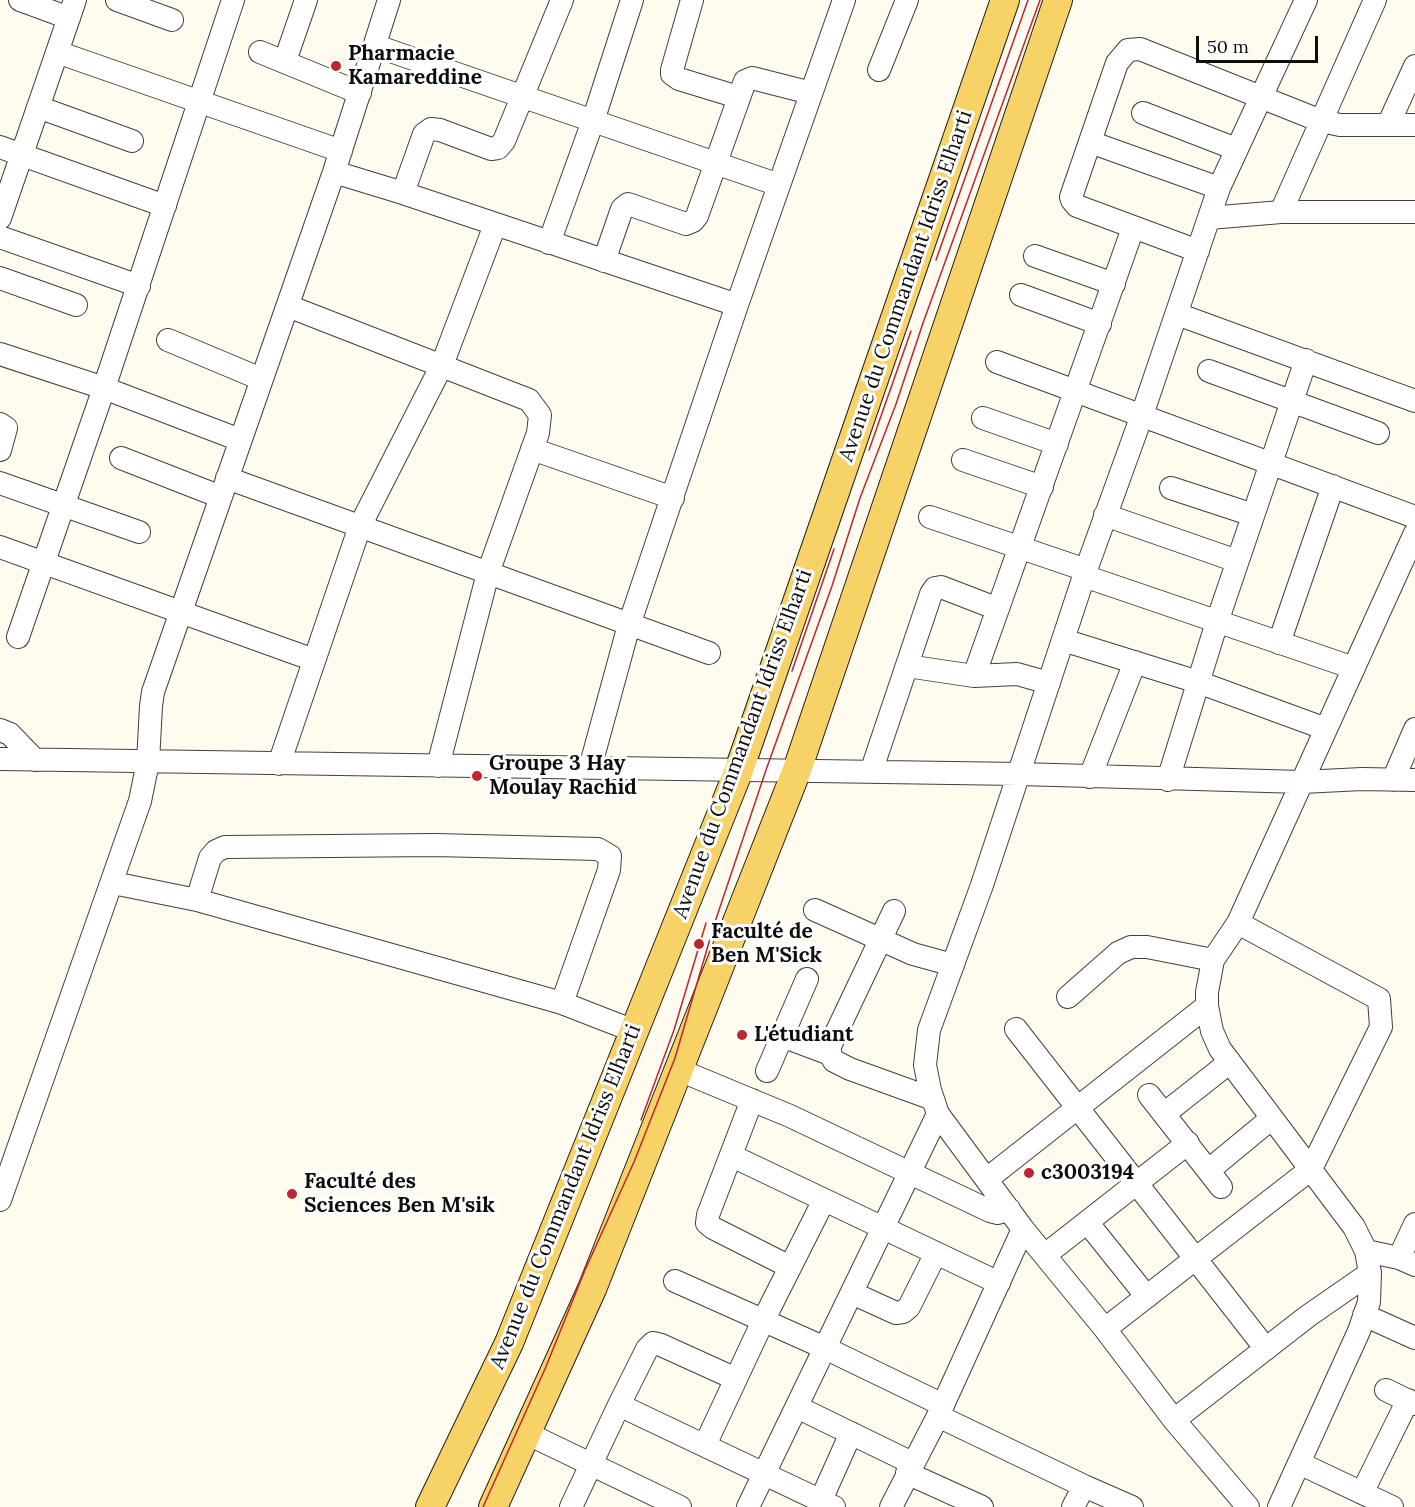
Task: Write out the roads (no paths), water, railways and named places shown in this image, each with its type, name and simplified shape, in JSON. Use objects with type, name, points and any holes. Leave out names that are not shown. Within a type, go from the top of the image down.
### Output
[{"type":"main road","name":"Avenue du Commandant Idriss Elharti","points":[[430,1507],[509,1343],[739,770],[1005,0]]},
{"type":"main road","points":[[493,1507],[592,1288],[797,770],[1058,0]]},
{"type":"street","points":[[0,218],[72,9],[20,0]]},
{"type":"street","points":[[117,0],[172,20]]},
{"type":"street","points":[[18,637],[104,388],[233,0]]},
{"type":"street","points":[[285,61],[306,0]]},
{"type":"street","points":[[0,1200],[140,801],[148,762],[153,692],[338,162],[389,0]]},
{"type":"street","points":[[403,193],[424,134],[431,129],[440,130],[491,149],[498,148],[504,141],[562,0]]},
{"type":"street","points":[[549,243],[593,122],[632,0]]},
{"type":"street","points":[[692,0],[672,74],[679,79],[738,97]]},
{"type":"street","points":[[590,768],[629,625],[737,304],[844,0]]},
{"type":"street","points":[[879,70],[907,0]]},
{"type":"street","points":[[1248,1507],[1174,1420],[1105,1329],[1023,1229],[936,1107],[925,1065],[929,1029],[982,885],[1085,573],[1142,415],[1219,188],[1306,0]]},
{"type":"street","points":[[1281,212],[1375,0]]},
{"type":"street","points":[[376,46],[779,185]]},
{"type":"street","points":[[1198,251],[1077,206],[1072,200],[1071,197],[1117,63],[1122,55],[1135,48],[1321,121],[1340,125],[1415,125]]},
{"type":"street","points":[[57,52],[198,103],[338,162],[403,193],[737,304]]},
{"type":"street","points":[[260,52],[360,93]]},
{"type":"street","points":[[1388,125],[1415,66]]},
{"type":"street","points":[[604,261],[622,209],[628,204],[686,224],[698,216],[745,81],[752,78],[811,93]]},
{"type":"street","points":[[38,107],[132,141]]},
{"type":"street","points":[[1143,113],[1236,148]]},
{"type":"street","points":[[1090,142],[1219,188]]},
{"type":"street","points":[[0,147],[165,206]]},
{"type":"street","points":[[1209,218],[1281,212],[1415,212]]},
{"type":"street","points":[[279,764],[360,526],[442,365],[495,225]]},
{"type":"street","points":[[974,676],[1133,228]]},
{"type":"street","points":[[0,237],[138,286]]},
{"type":"street","points":[[1035,256],[1114,284]]},
{"type":"street","points":[[0,278],[76,305]]},
{"type":"street","points":[[1021,295],[1100,324]]},
{"type":"street","points":[[288,306],[529,400],[540,415],[538,433],[488,573],[438,765]]},
{"type":"street","points":[[1177,314],[1415,401]]},
{"type":"street","points":[[168,340],[261,379]]},
{"type":"street","points":[[0,354],[104,388],[240,440]]},
{"type":"street","points":[[1168,780],[1237,561],[1306,360]]},
{"type":"street","points":[[997,362],[1415,517]]},
{"type":"street","points":[[1209,371],[1378,433]]},
{"type":"street","points":[[983,418],[1057,444]]},
{"type":"street","points":[[0,424],[6,428],[0,450]]},
{"type":"street","points":[[532,449],[673,498]]},
{"type":"street","points":[[121,458],[360,526],[709,653]]},
{"type":"street","points":[[963,460],[1042,487]]},
{"type":"street","points":[[0,483],[139,532]]},
{"type":"street","points":[[1279,643],[1334,486]]},
{"type":"street","points":[[1172,488],[1253,515]]},
{"type":"street","points":[[1106,515],[1237,561]]},
{"type":"street","points":[[930,517],[1020,548],[1217,622],[1354,668]]},
{"type":"street","points":[[1279,1507],[1359,1330],[1369,1302],[1368,1262],[1354,1227],[1220,1049],[1212,1031],[1207,1006],[1213,960],[1238,923],[1354,668],[1410,559],[1415,532]]},
{"type":"street","points":[[0,547],[314,660]]},
{"type":"street","points":[[871,772],[931,594],[935,588],[941,587],[998,609]]},
{"type":"street","points":[[1063,640],[1198,682],[1326,729]]},
{"type":"street","points":[[1090,777],[1135,662]]},
{"type":"street","points":[[907,666],[974,676],[1017,674],[1049,683]]},
{"type":"street","points":[[0,759],[797,770],[1019,774],[1168,780],[1302,782],[1362,779],[1404,780],[1415,729]]},
{"type":"street","points":[[0,730],[10,734],[35,760]]},
{"type":"street","points":[[197,900],[210,858],[216,851],[225,847],[435,845],[598,849],[610,856],[609,870],[562,1003]]},
{"type":"street","points":[[113,883],[197,900],[562,1003],[634,1031]]},
{"type":"street","points":[[815,910],[913,954],[953,965]]},
{"type":"street","points":[[894,911],[830,1046],[830,1054],[834,1061],[850,1069],[936,1107]]},
{"type":"street","points":[[1105,1329],[1311,1169],[1381,1027],[1379,999],[1238,923]]},
{"type":"street","points":[[1068,997],[1118,953],[1131,947],[1147,946],[1213,960]]},
{"type":"street","points":[[767,1071],[807,979]]},
{"type":"street","points":[[987,1179],[1207,1006]]},
{"type":"street","points":[[1016,1029],[1266,1349]]},
{"type":"street","points":[[782,1036],[830,1054]]},
{"type":"street","points":[[1164,1114],[1230,1062]]},
{"type":"street","points":[[679,1070],[752,1100],[990,1211],[998,1213],[1009,1209]]},
{"type":"street","points":[[1149,1095],[1215,1179],[1272,1118]]},
{"type":"street","points":[[752,1100],[708,1215],[707,1223],[790,1267]]},
{"type":"street","points":[[748,1507],[910,1172],[936,1107]]},
{"type":"street","points":[[1045,1255],[1188,1143]]},
{"type":"street","points":[[732,1156],[999,1283]]},
{"type":"street","points":[[705,1444],[824,1200]]},
{"type":"street","points":[[1087,1222],[1147,1297]]},
{"type":"street","points":[[1174,1420],[1308,1316],[1368,1262],[1407,1261],[1415,1224]]},
{"type":"street","points":[[891,1507],[940,1411],[1023,1229]]},
{"type":"street","points":[[852,1293],[896,1313],[903,1312],[909,1307],[936,1253]]},
{"type":"street","points":[[675,1281],[825,1348],[1084,1486],[1132,1507]]},
{"type":"street","points":[[1364,1315],[1415,1338]]},
{"type":"street","points":[[571,1507],[619,1405],[647,1350],[653,1343],[736,1379]]},
{"type":"street","points":[[1362,1493],[1412,1402],[1386,1390]]},
{"type":"street","points":[[619,1405],[827,1504],[851,1433]]},
{"type":"street","points":[[797,1407],[851,1433],[982,1507]]},
{"type":"street","points":[[526,1433],[680,1507]]},
{"type":"street","points":[[1299,1463],[1392,1507]]},
{"type":"street","points":[[1073,1507],[1084,1486]]},
{"type":"tram line","points":[[936,260],[1028,0]]},
{"type":"tram line","points":[[483,1507],[634,1162],[675,1058],[715,922],[766,770],[832,586],[860,498],[896,404],[1040,0]]},
{"type":"tram line","points":[[869,450],[911,331]]},
{"type":"tram line","points":[[792,671],[834,549]]},
{"type":"tram line","points":[[641,1120],[674,1030],[706,923]]},
{"type":"place","name":"Pharmacie Kamareddine","points":[[336,66]]},
{"type":"place","name":"Groupe 3 Hay Moulay Rachid","points":[[477,776]]},
{"type":"place","name":"Faculté de Ben M'Sick","points":[[699,944]]},
{"type":"place","name":"L'étudiant","points":[[742,1035]]},
{"type":"place","name":"c3003194","points":[[1029,1173]]},
{"type":"place","name":"Faculté des Sciences Ben M'sik","points":[[292,1194]]}]
